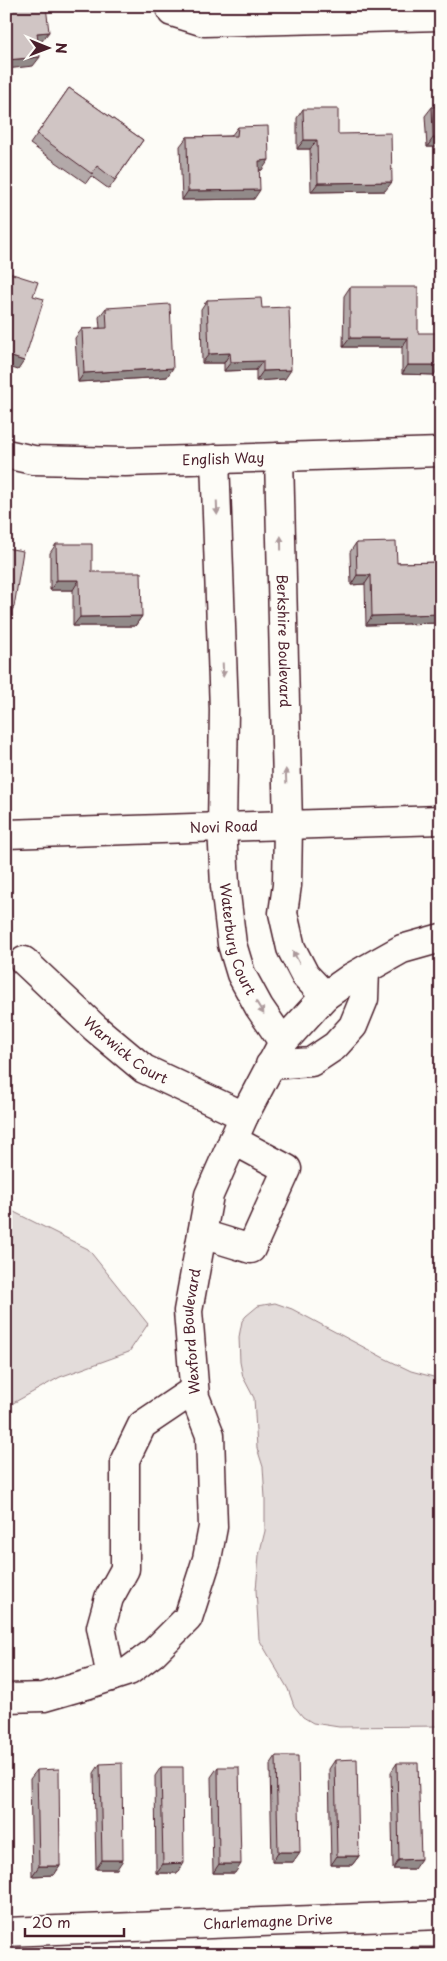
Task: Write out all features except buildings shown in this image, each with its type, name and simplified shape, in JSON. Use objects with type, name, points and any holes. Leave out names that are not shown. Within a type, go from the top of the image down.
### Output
[{"type":"street","points":[[169,6],[172,12],[204,22],[441,16]]},
{"type":"street","name":"English Way","points":[[6,454],[33,460],[124,462],[441,452]]},
{"type":"street","name":"Berkshire Boulevard","points":[[279,457],[288,824]]},
{"type":"street","points":[[215,459],[224,710],[222,826]]},
{"type":"street","name":"Novi Road","points":[[6,834],[441,820]]},
{"type":"street","points":[[288,824],[287,885],[283,913],[291,948],[305,974],[325,996]]},
{"type":"street","name":"Waterbury Court","points":[[222,826],[225,886],[232,944],[241,974],[259,1007],[277,1054]]},
{"type":"street","name":"Wexford Boulevard","points":[[6,1698],[44,1697],[129,1671],[153,1653],[188,1618],[207,1560],[213,1527],[210,1434],[195,1396],[188,1311],[209,1195],[244,1116],[277,1054],[325,996],[402,949],[441,938]]},
{"type":"street","name":"Warwick Court","points":[[24,961],[95,1028],[144,1070],[244,1116]]},
{"type":"street","points":[[277,1054],[312,1062],[335,1046],[353,1026],[364,999],[365,970]]},
{"type":"street","points":[[202,1234],[251,1250],[287,1169],[233,1140]]},
{"type":"street","points":[[111,1677],[102,1627],[108,1598],[125,1568],[125,1460],[142,1425],[194,1390]]},
{"type":"street","name":"Charlemagne Drive","points":[[6,1932],[441,1915]]},
{"type":"shaded area","points":[[6,1208],[88,1249],[148,1324],[129,1352],[60,1377],[6,1407]]},
{"type":"shaded area","points":[[275,1303],[292,1309],[411,1371],[441,1379],[441,1726],[339,1727],[313,1723],[303,1717],[294,1706],[288,1689],[259,1639],[256,1590],[259,1555],[265,1531],[263,1467],[257,1448],[254,1398],[243,1377],[239,1337],[242,1321],[246,1316],[258,1306]]}]
